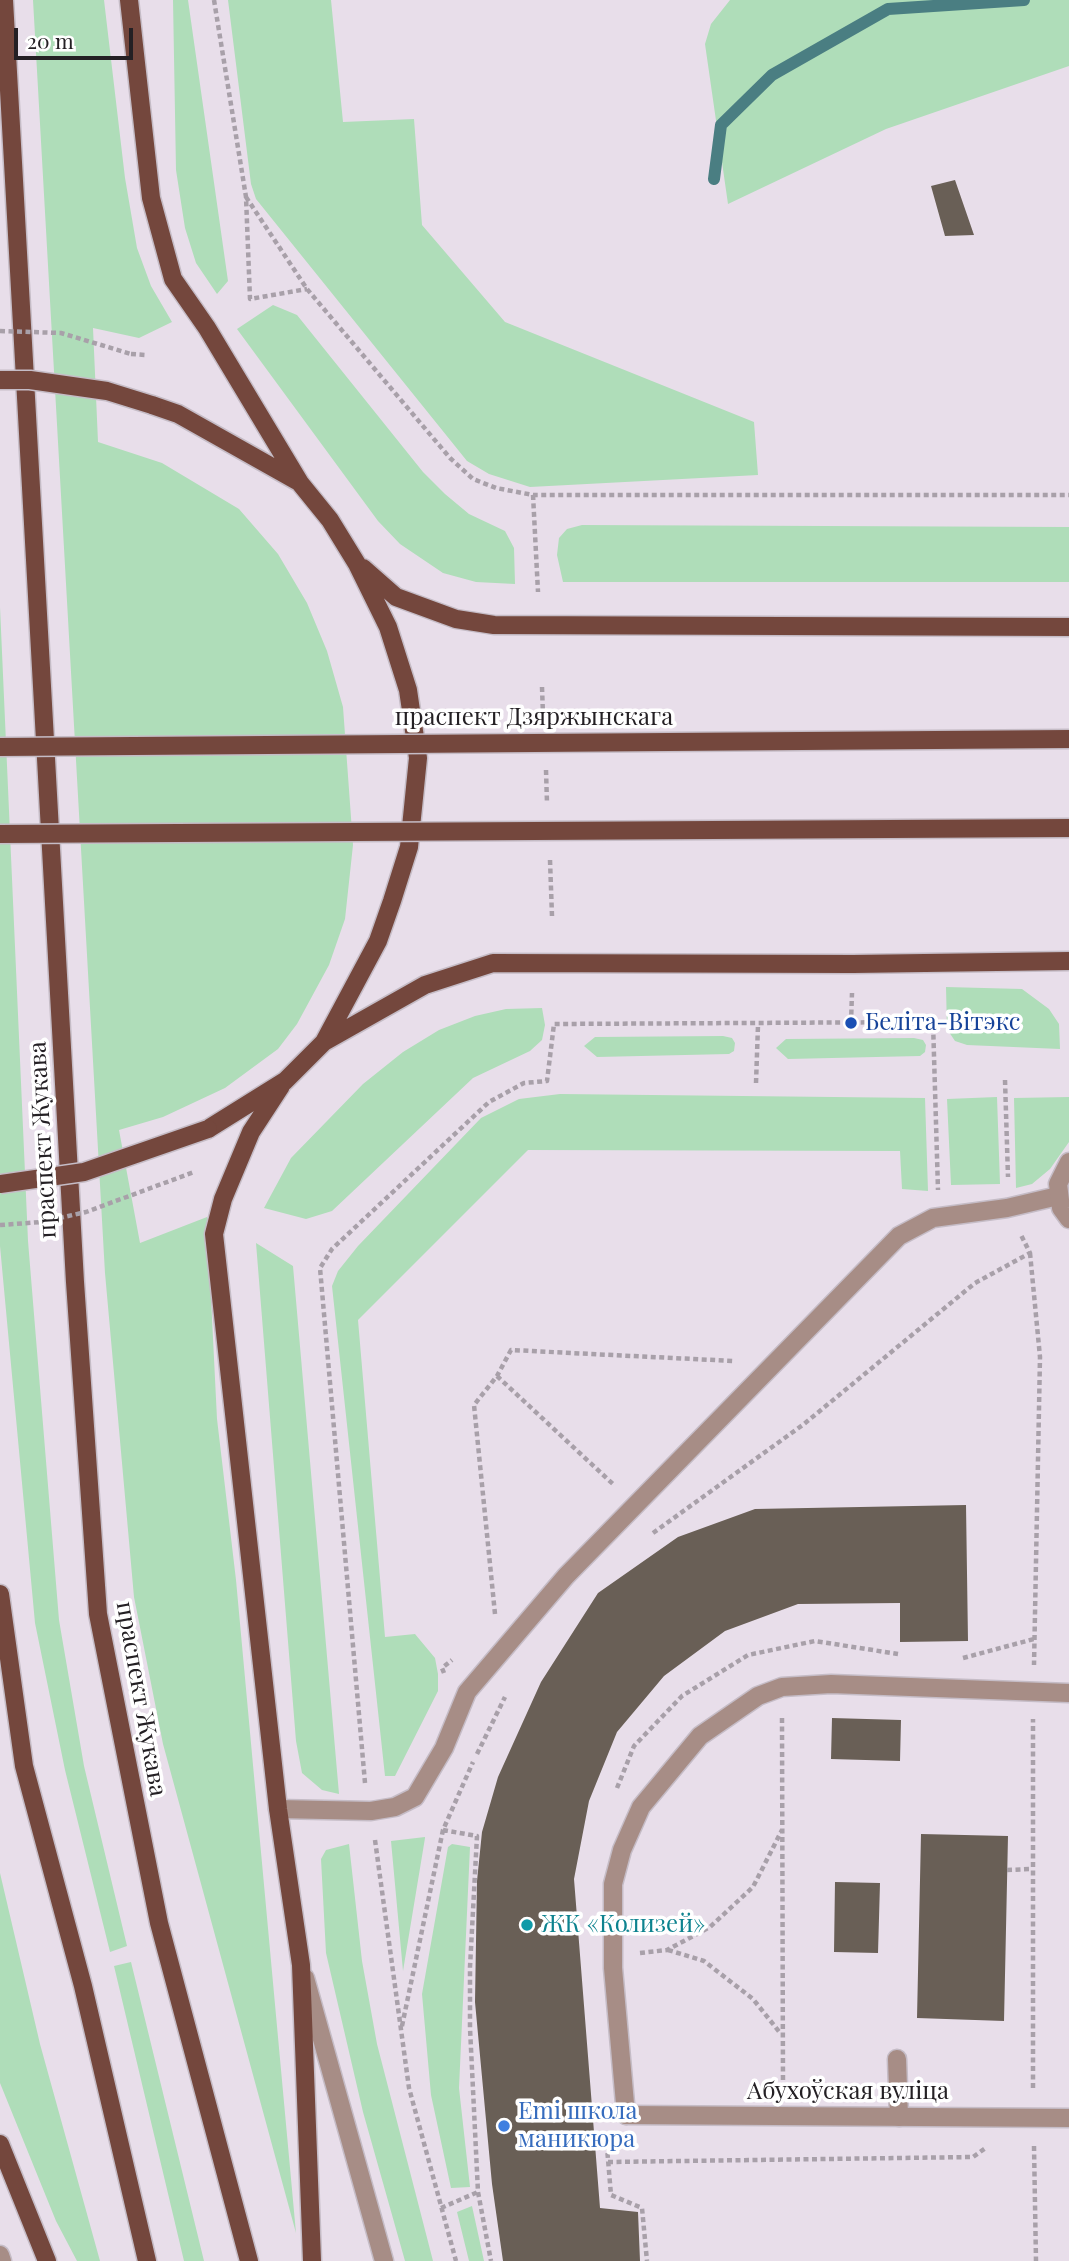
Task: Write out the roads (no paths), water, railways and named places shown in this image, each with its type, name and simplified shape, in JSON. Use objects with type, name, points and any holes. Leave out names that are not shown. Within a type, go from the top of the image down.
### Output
[{"type":"main road","name":"праспект Жукава","points":[[4,0],[75,1282],[98,1614],[159,1923],[249,2261]]},
{"type":"main road","points":[[129,0],[151,198],[173,279],[207,328],[300,483],[330,520],[358,564],[388,627],[408,690],[418,758],[409,847],[378,941],[324,1042]]},
{"type":"main road","points":[[0,380],[30,380],[107,391],[152,405],[178,414],[300,483]]},
{"type":"main road","points":[[358,564],[396,597],[457,619],[494,625],[1069,627]]},
{"type":"main road","name":"праспект Дзяржынскага","points":[[0,747],[1069,739]]},
{"type":"main road","points":[[0,834],[1069,828]]},
{"type":"main road","points":[[312,2261],[301,1965],[278,1809],[214,1234],[223,1199],[251,1132],[285,1081],[324,1042],[425,985],[493,963],[853,964],[1069,961]]},
{"type":"main road","points":[[0,1184],[84,1172],[208,1129],[285,1081]]},
{"type":"main road","points":[[0,1594],[24,1766],[83,1986],[147,2261]]},
{"type":"main road","points":[[0,2144],[47,2261]]},
{"type":"street","points":[[1069,1162],[1058,1184],[1058,1196],[1069,1219]]},
{"type":"street","points":[[278,1809],[370,1811],[395,1807],[415,1797],[444,1748],[467,1692],[566,1576],[899,1236],[933,1218],[1007,1208],[1058,1196]]},
{"type":"street","name":"Абухоўская вуліца","points":[[1069,1693],[831,1684],[782,1687],[758,1696],[700,1736],[641,1807],[622,1850],[612,1884],[613,1955],[626,2115],[1069,2118]]},
{"type":"street","points":[[301,1965],[384,2261]]},
{"type":"street","points":[[897,2059],[899,2117]]},
{"type":"street","points":[[0,2255],[2,2261]]},
{"type":"waterway","points":[[714,179],[721,125],[772,75],[888,9],[1024,0]]},
{"type":"place","name":"Беліта-Вітэкс","points":[[851,1023]]},
{"type":"place","name":"ЖК «Колизей»","points":[[527,1925]]},
{"type":"place","name":"Emi школа маникюра","points":[[504,2126]]}]
